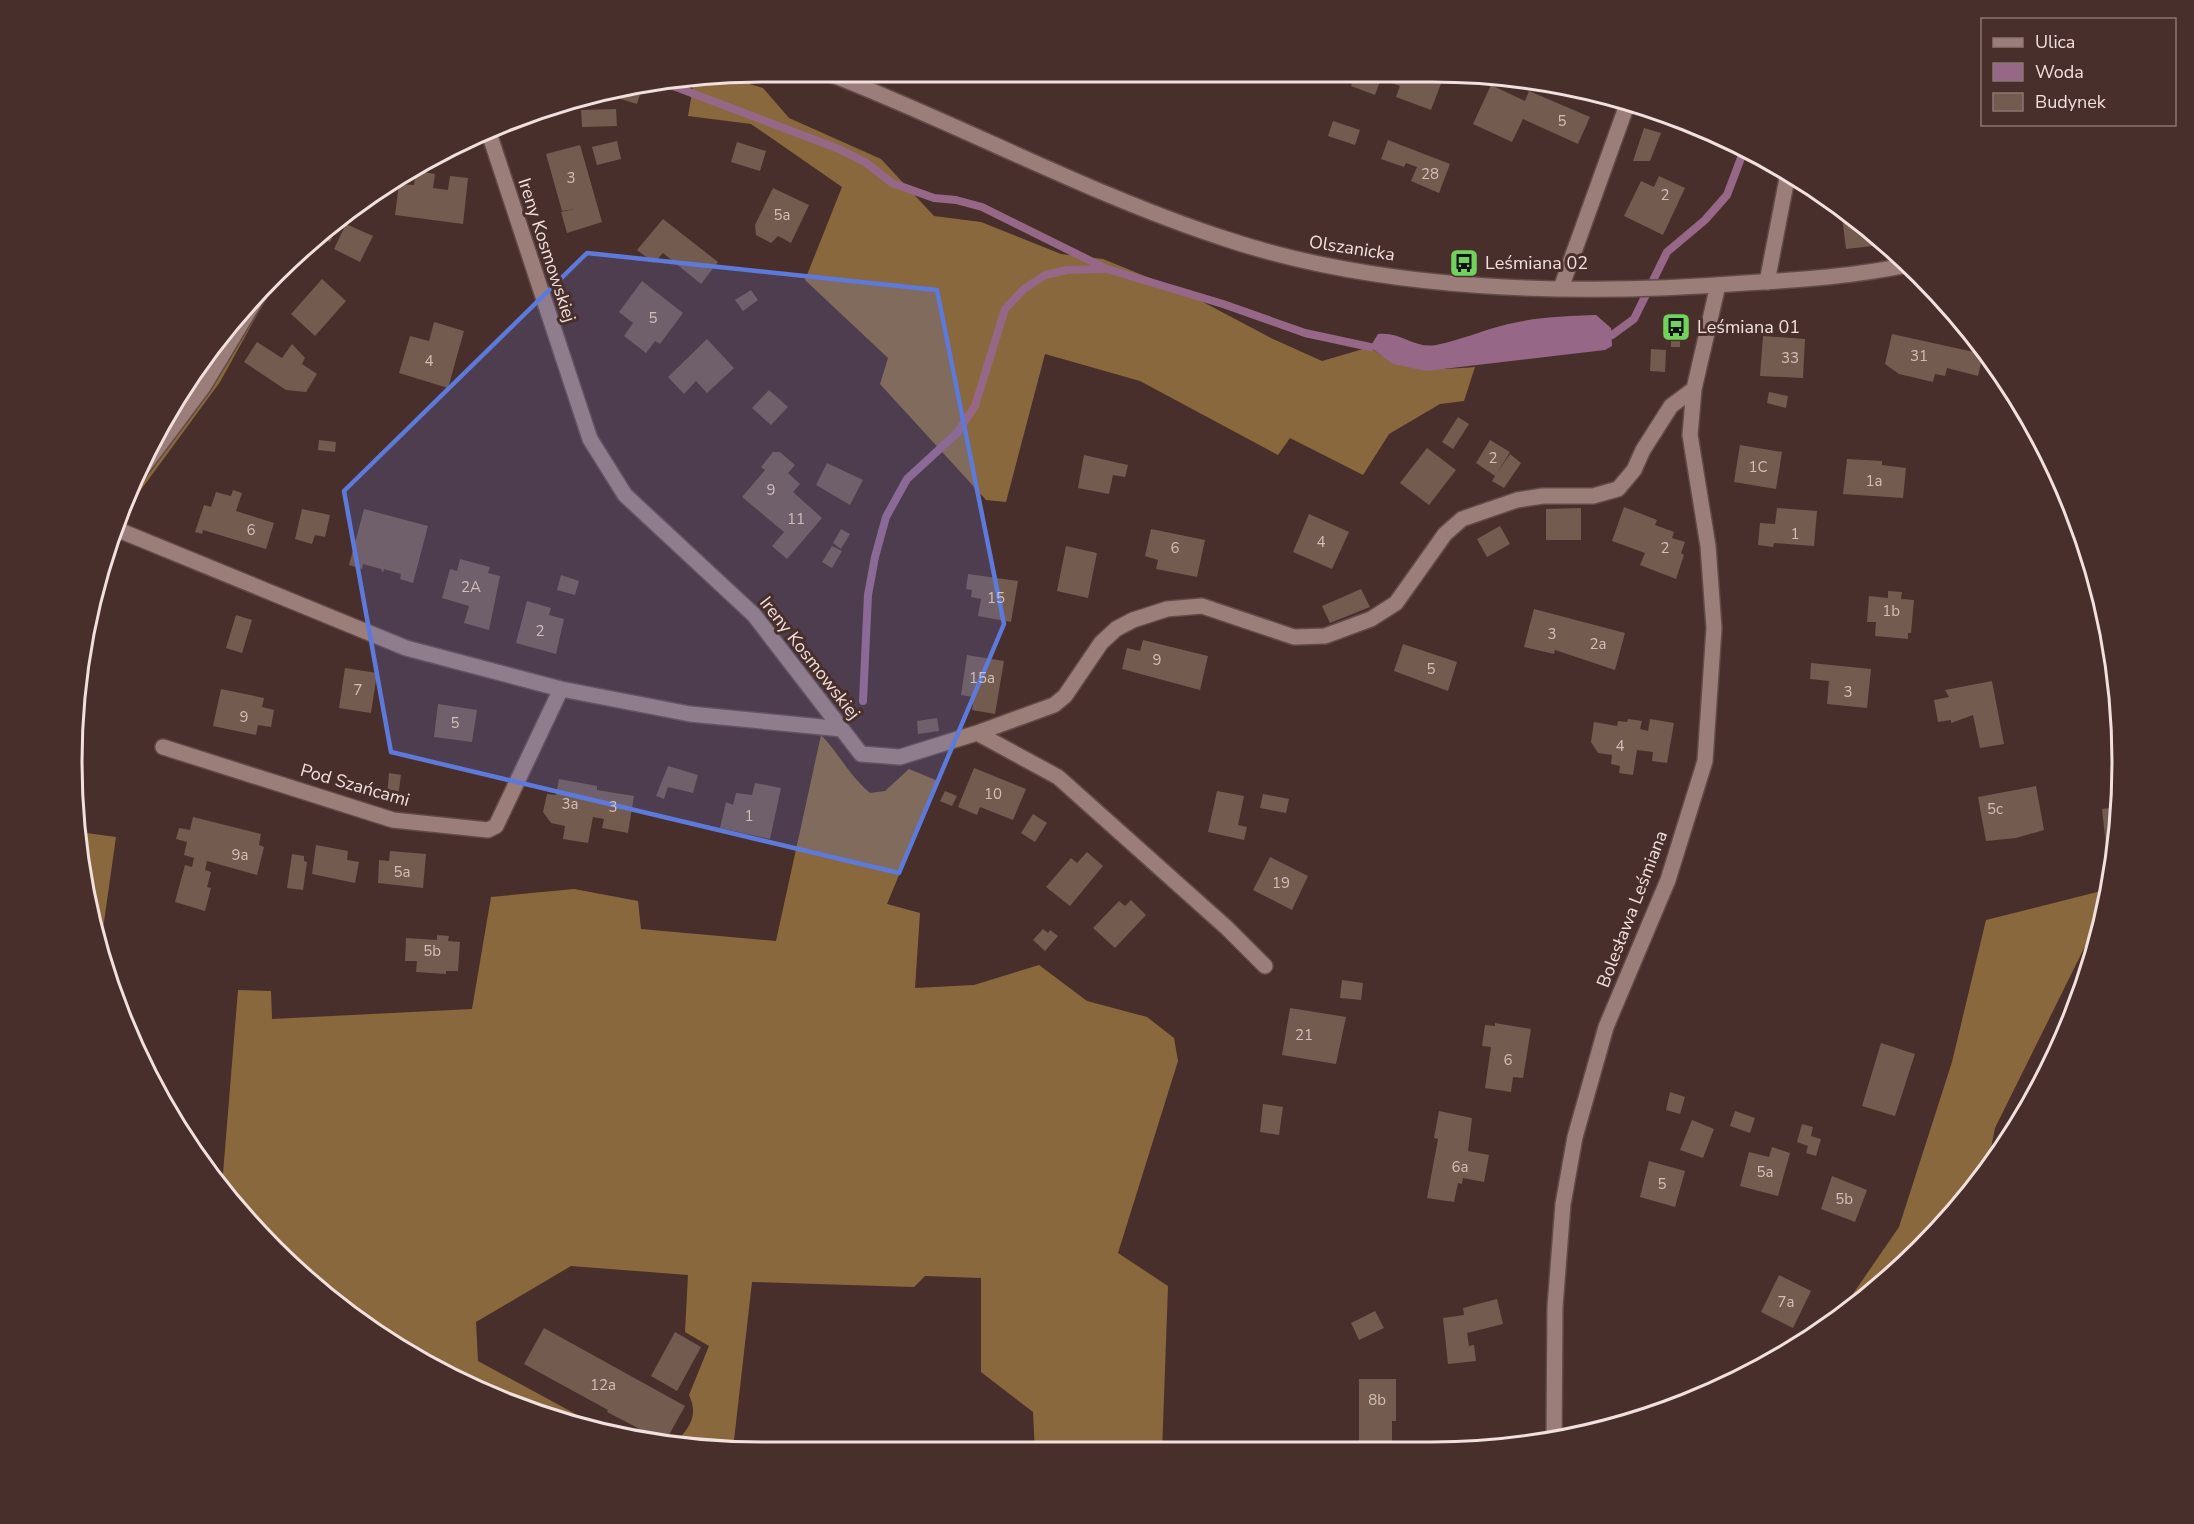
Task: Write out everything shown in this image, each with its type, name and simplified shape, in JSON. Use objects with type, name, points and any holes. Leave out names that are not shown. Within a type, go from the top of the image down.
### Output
[{"type":"street","name":"Olszanicka","points":[[851,82],[1167,218],[1227,240],[1293,258],[1354,270],[1474,284],[1562,288],[1674,288],[1767,282],[1897,267]]},
{"type":"street","points":[[1562,288],[1625,111]]},
{"type":"street","name":"Ireny Kosmowskiej","points":[[491,139],[590,439],[625,495],[754,615],[861,754],[900,757],[977,733],[1054,705],[1065,696],[1101,644],[1116,629],[1133,620],[1167,609],[1202,606],[1294,637],[1325,636],[1371,619],[1396,603],[1445,534],[1462,519],[1518,500],[1608,493],[1618,489],[1634,470],[1642,450],[1671,406],[1694,389]]},
{"type":"street","points":[[1767,282],[1786,183]]},
{"type":"street","name":"Bolesława Leśmiana","points":[[1554,1430],[1555,1307],[1563,1204],[1575,1137],[1606,1027],[1668,880],[1705,761],[1714,628],[1708,546],[1690,435],[1694,389],[1718,285]]},
{"type":"street","points":[[167,436],[203,387],[236,332]]},
{"type":"street","points":[[123,532],[406,648],[561,689],[690,714],[842,729]]},
{"type":"street","name":"Pod Szańcami","points":[[163,747],[393,820],[488,830],[496,826],[561,689]]},
{"type":"street","points":[[977,733],[1058,777],[1227,928],[1265,966]]},
{"type":"highlighted area","points":[[587,253],[937,290],[1004,624],[899,873],[391,752],[344,491]]},
{"type":"shaded area","points":[[745,83],[763,88],[789,118],[881,159],[934,216],[981,222],[1061,254],[1103,259],[1184,292],[1273,339],[1322,361],[1370,347],[1394,362],[1407,366],[1434,369],[1475,367],[1464,401],[1440,404],[1389,434],[1363,475],[1290,438],[1278,455],[1140,381],[1045,354],[1006,502],[986,500],[880,384],[888,358],[805,280],[842,187],[751,124],[688,116],[693,86]]},
{"type":"shaded area","points":[[266,298],[220,382],[138,494],[174,422],[197,384],[223,348]]},
{"type":"shaded area","points":[[821,735],[870,793],[885,791],[909,769],[938,781],[887,904],[920,913],[915,988],[974,985],[1039,965],[1087,1001],[1147,1017],[1174,1038],[1178,1061],[1118,1253],[1168,1286],[1162,1442],[1034,1442],[1033,1412],[981,1372],[981,1278],[925,1276],[914,1287],[752,1282],[734,1441],[680,1437],[693,1415],[689,1395],[709,1346],[685,1332],[688,1275],[571,1266],[476,1322],[478,1361],[578,1416],[502,1390],[461,1371],[384,1327],[314,1273],[251,1210],[223,1176],[238,990],[271,991],[272,1019],[472,1009],[491,897],[574,889],[638,901],[641,929],[776,941]]},
{"type":"shaded area","points":[[86,833],[116,837],[103,927]]},
{"type":"shaded area","points":[[2099,892],[2086,944],[1995,1128],[1991,1148],[1943,1210],[1880,1273],[1851,1297],[1899,1227],[1952,1062],[1986,920]]},
{"type":"water","points":[[1596,315],[1611,328],[1612,346],[1605,350],[1426,371],[1393,364],[1370,347],[1378,334],[1393,335],[1428,346],[1519,322],[1552,317]]},
{"type":"building","points":[[1352,82],[1380,82],[1375,95],[1351,86]]},
{"type":"building","points":[[1389,82],[1441,82],[1431,110],[1396,97],[1400,86]]},
{"type":"building","points":[[1491,85],[1525,101],[1529,91],[1590,117],[1578,144],[1523,119],[1512,142],[1473,124]]},
{"type":"building","points":[[640,94],[637,104],[619,98]]},
{"type":"building","points":[[616,109],[617,126],[582,127],[581,110]]},
{"type":"building","points":[[1333,121],[1360,130],[1355,145],[1328,136]]},
{"type":"building","points":[[1644,128],[1661,133],[1650,161],[1633,161]]},
{"type":"building","points":[[1388,140],[1450,164],[1439,193],[1411,181],[1417,167],[1406,163],[1404,167],[1381,159]]},
{"type":"building","points":[[617,141],[621,159],[597,165],[592,147]]},
{"type":"building","points":[[737,142],[766,151],[760,171],[731,162]]},
{"type":"building","points":[[580,145],[602,222],[567,233],[561,212],[574,209],[562,211],[546,154]]},
{"type":"building","points":[[425,172],[435,174],[433,188],[448,190],[450,176],[468,178],[463,224],[395,215],[398,188],[405,184],[414,185],[415,178]]},
{"type":"building","points":[[1659,176],[1685,188],[1663,235],[1624,216],[1641,181],[1654,187]]},
{"type":"building","points":[[773,188],[809,205],[791,243],[778,236],[771,243],[756,235],[755,225]]},
{"type":"building","points":[[663,219],[718,262],[701,284],[663,253],[654,263],[637,250]]},
{"type":"building","points":[[1842,220],[1874,246],[1846,249]]},
{"type":"building","points":[[347,224],[373,236],[360,262],[334,249]]},
{"type":"building","points":[[322,279],[346,301],[315,336],[291,314]]},
{"type":"building","points":[[642,281],[683,313],[660,344],[655,341],[646,353],[624,336],[633,323],[619,312]]},
{"type":"building","points":[[751,290],[758,300],[743,311],[735,300]]},
{"type":"building","points":[[434,322],[464,331],[448,388],[399,373],[410,336],[429,341]]},
{"type":"building","points":[[1892,334],[1974,352],[1981,362],[1978,376],[1947,368],[1945,376],[1935,374],[1933,382],[1899,374],[1885,364]]},
{"type":"building","points":[[1763,336],[1805,339],[1803,378],[1760,376]]},
{"type":"building","points":[[1680,337],[1680,347],[1671,347],[1671,338]]},
{"type":"building","points":[[707,339],[734,368],[707,393],[696,381],[684,394],[668,377]]},
{"type":"building","points":[[257,342],[282,358],[292,344],[305,358],[302,364],[317,374],[306,392],[286,390],[244,362]]},
{"type":"building","points":[[1651,349],[1666,350],[1665,372],[1650,371]]},
{"type":"building","points":[[769,390],[788,407],[771,425],[752,408]]},
{"type":"building","points":[[1769,392],[1788,396],[1786,408],[1767,403]]},
{"type":"building","points":[[1458,417],[1469,424],[1453,449],[1442,442]]},
{"type":"building","points":[[319,440],[336,442],[335,452],[318,450]]},
{"type":"building","points":[[1490,440],[1510,452],[1497,473],[1510,454],[1521,463],[1504,488],[1492,481],[1495,476],[1476,463]]},
{"type":"building","points":[[1740,445],[1782,452],[1776,489],[1734,482]]},
{"type":"building","points":[[1427,448],[1456,470],[1429,505],[1400,483]]},
{"type":"building","points":[[773,452],[780,452],[795,465],[788,473],[800,484],[793,492],[822,518],[787,559],[772,546],[784,532],[742,497],[765,470],[761,467]]},
{"type":"building","points":[[1084,455],[1128,465],[1125,477],[1113,475],[1109,494],[1078,488]]},
{"type":"building","points":[[1847,459],[1882,461],[1882,465],[1906,468],[1903,498],[1843,494]]},
{"type":"building","points":[[827,463],[863,480],[850,505],[816,485]]},
{"type":"building","points":[[233,490],[242,493],[236,511],[274,523],[266,549],[203,530],[202,534],[195,532],[204,505],[211,507],[216,492],[231,496]]},
{"type":"building","points":[[1624,507],[1657,520],[1655,525],[1674,532],[1672,538],[1685,542],[1681,553],[1684,555],[1676,579],[1640,565],[1645,553],[1612,541]]},
{"type":"building","points":[[1581,508],[1581,540],[1546,540],[1546,509]]},
{"type":"building","points":[[1777,508],[1817,511],[1814,546],[1774,543],[1773,547],[1758,545],[1760,523],[1775,524]]},
{"type":"building","points":[[302,509],[330,515],[325,537],[315,535],[312,544],[295,539]]},
{"type":"building","points":[[364,509],[428,526],[413,583],[400,579],[401,574],[384,569],[383,573],[381,569],[363,564],[362,569],[349,565]]},
{"type":"building","points":[[1309,514],[1349,532],[1332,569],[1293,552]]},
{"type":"building","points":[[1500,526],[1510,544],[1487,557],[1477,539]]},
{"type":"building","points":[[841,529],[850,534],[841,549],[833,543]]},
{"type":"building","points":[[1151,529],[1205,540],[1197,577],[1156,569],[1158,560],[1145,556]]},
{"type":"building","points":[[832,546],[842,551],[832,568],[822,562]]},
{"type":"building","points":[[1066,546],[1097,553],[1088,598],[1057,591]]},
{"type":"building","points":[[460,559],[490,567],[488,573],[500,576],[489,630],[464,623],[469,606],[442,598],[450,569],[457,571]]},
{"type":"building","points":[[968,574],[1018,581],[1011,622],[978,616],[981,599],[971,597],[972,590],[966,589]]},
{"type":"building","points":[[561,575],[579,581],[575,595],[557,590]]},
{"type":"building","points":[[1361,589],[1370,607],[1330,623],[1322,606]]},
{"type":"building","points":[[1888,591],[1902,592],[1901,599],[1914,600],[1911,633],[1908,633],[1908,639],[1875,636],[1876,622],[1867,622],[1869,596],[1888,598]]},
{"type":"building","points":[[527,601],[551,608],[549,615],[564,619],[556,654],[516,643]]},
{"type":"building","points":[[1534,609],[1625,633],[1615,670],[1555,650],[1554,654],[1524,647]]},
{"type":"building","points":[[236,615],[252,620],[242,653],[226,648]]},
{"type":"building","points":[[1143,640],[1208,656],[1200,690],[1122,669],[1127,648],[1140,651]]},
{"type":"building","points":[[1403,644],[1457,662],[1448,691],[1394,671]]},
{"type":"building","points":[[967,655],[1004,661],[995,714],[972,710],[974,697],[961,695]]},
{"type":"building","points":[[1811,663],[1871,669],[1867,708],[1827,704],[1829,681],[1810,679]]},
{"type":"building","points":[[345,668],[377,673],[371,713],[339,708]]},
{"type":"building","points":[[1992,681],[2004,744],[1980,748],[1973,715],[1951,723],[1951,720],[1938,722],[1934,700],[1949,697],[1945,690]]},
{"type":"building","points":[[221,689],[264,698],[262,707],[274,710],[271,727],[258,725],[256,735],[213,726]]},
{"type":"building","points":[[438,704],[477,710],[472,742],[434,737]]},
{"type":"building","points":[[937,718],[939,731],[918,734],[917,721]]},
{"type":"building","points":[[1628,719],[1642,721],[1640,729],[1648,731],[1650,719],[1674,723],[1667,763],[1652,761],[1653,752],[1637,750],[1633,775],[1619,773],[1620,766],[1611,764],[1612,755],[1598,753],[1591,742],[1594,722],[1617,726],[1618,721],[1627,722]]},
{"type":"building","points":[[668,766],[698,775],[693,793],[668,787],[664,799],[656,796]]},
{"type":"building","points":[[974,768],[1026,789],[1013,820],[980,807],[977,815],[958,807]]},
{"type":"building","points":[[389,773],[401,775],[398,797],[387,796]]},
{"type":"building","points":[[559,779],[597,786],[597,790],[634,796],[628,833],[602,828],[604,819],[593,817],[588,843],[563,839],[565,826],[551,823],[543,812],[547,794],[556,795]]},
{"type":"building","points":[[755,783],[781,788],[770,839],[720,828],[726,802],[733,805],[736,793],[752,795]]},
{"type":"building","points":[[2036,786],[2044,830],[2016,838],[1986,841],[1978,797]]},
{"type":"building","points":[[945,791],[957,796],[952,806],[940,801]]},
{"type":"building","points":[[1217,791],[1244,796],[1238,825],[1247,827],[1244,840],[1208,832]]},
{"type":"building","points":[[1263,794],[1289,799],[1286,813],[1260,808]]},
{"type":"building","points":[[2110,808],[2106,845],[2102,809]]},
{"type":"building","points":[[1033,814],[1047,823],[1035,842],[1021,833]]},
{"type":"building","points":[[193,817],[261,834],[259,845],[264,847],[257,875],[207,861],[205,870],[211,872],[207,887],[211,888],[205,911],[175,902],[185,865],[192,867],[194,858],[184,855],[187,842],[176,839],[179,828],[190,830]]},
{"type":"building","points":[[316,845],[348,851],[347,860],[359,862],[355,883],[312,874]]},
{"type":"building","points":[[390,851],[426,854],[423,888],[378,883],[379,860],[389,861]]},
{"type":"building","points":[[1087,852],[1103,866],[1070,906],[1046,887],[1071,858],[1077,863]]},
{"type":"building","points":[[292,854],[304,856],[304,861],[307,862],[303,890],[287,888]]},
{"type":"building","points":[[1270,857],[1308,876],[1292,910],[1253,890]]},
{"type":"building","points":[[1131,900],[1146,915],[1115,948],[1093,928],[1119,901],[1125,906]]},
{"type":"building","points":[[1043,929],[1048,933],[1050,930],[1058,936],[1045,951],[1033,940]]},
{"type":"building","points":[[437,935],[449,936],[448,941],[460,942],[458,971],[446,971],[446,974],[416,972],[417,961],[405,961],[406,938],[437,940]]},
{"type":"building","points":[[1342,980],[1363,983],[1361,1000],[1340,998]]},
{"type":"building","points":[[1290,1008],[1346,1017],[1336,1064],[1282,1055]]},
{"type":"building","points":[[1495,1023],[1531,1029],[1523,1078],[1513,1077],[1511,1092],[1485,1088],[1491,1047],[1482,1046],[1485,1025],[1495,1026]]},
{"type":"building","points":[[1881,1043],[1915,1054],[1895,1116],[1862,1106]]},
{"type":"building","points":[[1670,1092],[1685,1097],[1680,1114],[1666,1110]]},
{"type":"building","points":[[1263,1104],[1283,1107],[1279,1135],[1260,1132]]},
{"type":"building","points":[[1439,1111],[1472,1118],[1468,1151],[1489,1155],[1484,1182],[1463,1178],[1462,1184],[1458,1183],[1454,1202],[1427,1198],[1438,1139],[1434,1138]]},
{"type":"building","points":[[1735,1111],[1755,1118],[1750,1133],[1730,1126]]},
{"type":"building","points":[[1692,1120],[1714,1129],[1703,1158],[1680,1150]]},
{"type":"building","points":[[1802,1124],[1813,1127],[1811,1136],[1821,1139],[1816,1156],[1806,1153],[1808,1146],[1797,1142]]},
{"type":"building","points":[[1772,1147],[1790,1153],[1778,1196],[1740,1186],[1749,1152],[1769,1157]]},
{"type":"building","points":[[1649,1161],[1685,1171],[1675,1207],[1640,1197]]},
{"type":"building","points":[[1832,1176],[1867,1190],[1855,1222],[1821,1209]]},
{"type":"building","points":[[1779,1275],[1811,1291],[1793,1328],[1761,1312]]},
{"type":"building","points":[[1497,1299],[1503,1324],[1467,1333],[1469,1346],[1474,1345],[1476,1361],[1448,1364],[1443,1318],[1464,1315],[1463,1308]]},
{"type":"building","points":[[1375,1311],[1384,1328],[1359,1340],[1351,1323]]},
{"type":"building","points":[[544,1328],[685,1406],[669,1435],[643,1431],[524,1364]]},
{"type":"building","points":[[675,1332],[701,1347],[677,1391],[651,1376]]},
{"type":"building","points":[[1359,1379],[1396,1379],[1396,1421],[1392,1421],[1392,1442],[1359,1442]]},
{"type":"waterway","points":[[677,88],[839,149],[865,162],[892,183],[934,198],[956,200],[982,207],[1107,269],[1223,304],[1305,333],[1370,347]]},
{"type":"waterway","points":[[1612,335],[1634,319],[1667,252],[1705,220],[1727,195],[1741,157]]},
{"type":"waterway","points":[[863,701],[868,595],[875,557],[886,517],[907,479],[957,433],[975,406],[1005,309],[1024,289],[1045,275],[1067,270],[1104,269]]},
{"type":"place","name":"Leśmiana 02","points":[[1464,263]]},
{"type":"place","name":"Leśmiana 01","points":[[1676,327]]}]
